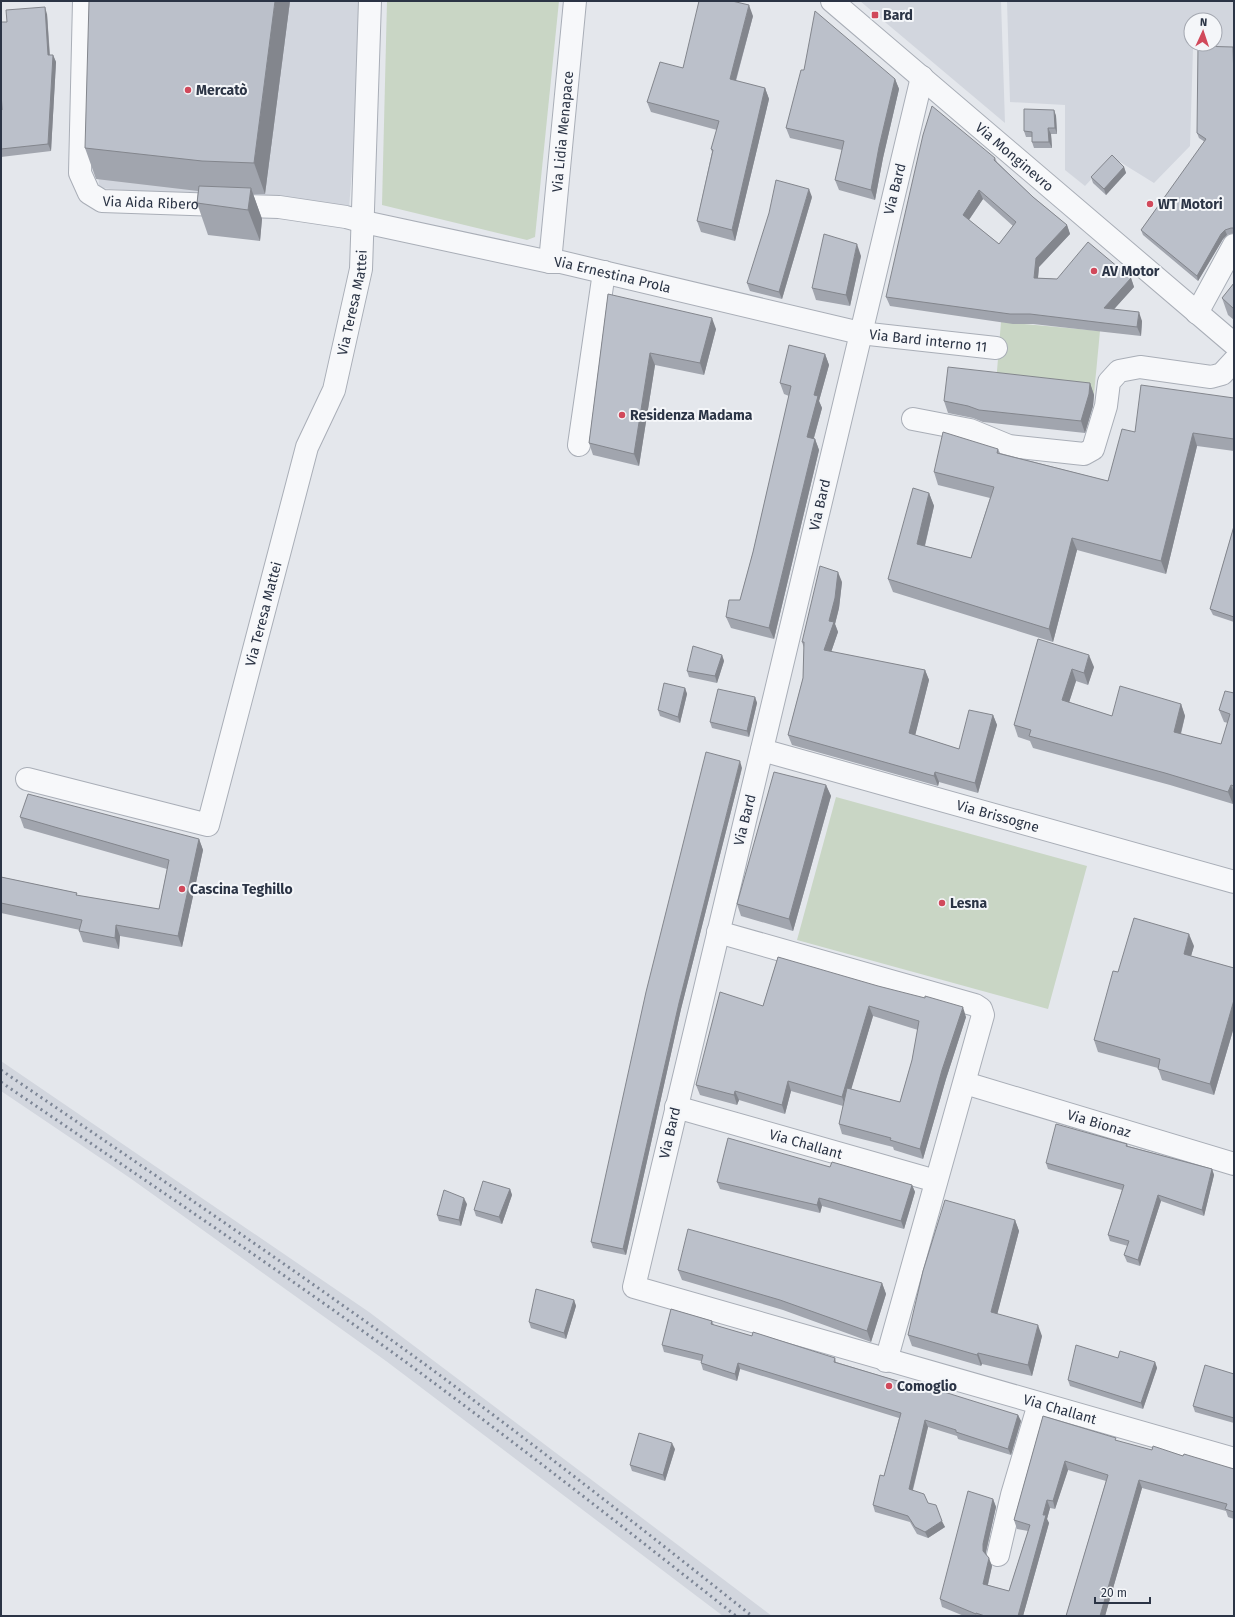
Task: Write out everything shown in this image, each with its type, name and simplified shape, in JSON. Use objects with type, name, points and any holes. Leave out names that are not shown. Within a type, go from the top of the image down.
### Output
[{"type":"street","name":"Via Aida Ribero","points":[[84,1],[80,172],[89,193],[102,201],[264,206],[346,217],[364,222]]},
{"type":"street","name":"Via Teresa Mattei","points":[[27,779],[208,825],[307,447],[334,390],[361,269],[364,222],[370,1]]},
{"type":"street","name":"Via Lidia Menapace","points":[[550,262],[575,1]]},
{"type":"street","name":"Via Monginevro","points":[[832,1],[1234,344]]},
{"type":"street","name":"Via Bard","points":[[634,1287],[922,77]]},
{"type":"street","name":"Via Ernestina Prola","points":[[364,222],[550,262],[560,262],[860,333]]},
{"type":"street","points":[[1198,313],[1234,245]]},
{"type":"street","points":[[579,445],[604,272]]},
{"type":"street","name":"Via Bard interno 11","points":[[860,333],[996,348]]},
{"type":"street","points":[[913,419],[970,430],[1009,446],[1084,454],[1093,449],[1106,406],[1109,382],[1119,371],[1140,367],[1211,377],[1222,374],[1234,362]]},
{"type":"street","name":"Via Brissogne","points":[[762,750],[1234,882]]},
{"type":"street","points":[[718,932],[975,1005],[981,1009],[983,1015],[965,1083],[886,1360]]},
{"type":"street","name":"Via Bionaz","points":[[965,1083],[1234,1164]]},
{"type":"street","name":"Via Challant","points":[[676,1108],[936,1181]]},
{"type":"street","name":"Via Challant","points":[[634,1287],[1234,1459]]},
{"type":"street","points":[[998,1555],[1012,1495],[1039,1404]]},
{"type":"shaded area","name":"Mercatò","points":[[90,1],[366,1],[349,208],[99,188]]},
{"type":"shaded area","points":[[860,1],[1001,1],[1005,123]]},
{"type":"shaded area","points":[[1007,1],[1234,1],[1234,48],[1223,48],[1223,12],[1183,12],[1183,52],[1193,52],[1190,146],[1154,183],[1112,157],[1085,186],[1065,170],[1065,105],[1010,102]]},
{"type":"shaded area","points":[[1,1061],[369,1312],[772,1616],[723,1616],[386,1361],[130,1178],[1,1091]]},
{"type":"green space","points":[[387,1],[559,1],[535,237],[527,240],[382,205]]},
{"type":"green space","points":[[1001,322],[1100,331],[1094,394],[996,383]]},
{"type":"green space","name":"Lesna","points":[[836,797],[1087,866],[1048,1009],[797,940]]},
{"type":"building","name":"Mercatò","points":[[89,1],[275,1],[254,163],[202,161],[85,148]]},
{"type":"building","points":[[699,1],[732,1],[749,5],[730,79],[765,88],[732,230],[697,221],[713,150],[711,149],[719,121],[647,102],[660,62],[683,68]]},
{"type":"building","points":[[45,7],[48,55],[53,55],[48,144],[1,149],[1,22],[7,22],[6,10]]},
{"type":"building","points":[[815,11],[895,79],[879,147],[871,190],[835,180],[844,141],[786,128],[801,70],[804,70]]},
{"type":"building","points":[[1223,47],[1233,47],[1234,228],[1225,230],[1221,234],[1197,276],[1141,230],[1206,139],[1197,133],[1198,52],[1223,52]]},
{"type":"building","points":[[932,106],[995,158],[994,160],[1033,197],[1067,225],[1036,258],[1034,278],[1057,279],[1088,242],[1131,278],[1104,308],[1139,312],[1137,327],[1030,314],[1010,314],[886,297],[923,135]],"holes":[[[979,190],[1016,222],[999,244],[963,215]]]},
{"type":"building","points":[[1024,109],[1054,110],[1055,128],[1048,128],[1049,142],[1032,142],[1032,132],[1024,131]]},
{"type":"building","points":[[1112,155],[1124,167],[1104,189],[1091,177]]},
{"type":"building","points":[[776,180],[809,189],[779,292],[747,283],[769,213]]},
{"type":"building","points":[[199,186],[251,188],[248,210],[197,203]]},
{"type":"building","points":[[824,234],[857,244],[846,295],[812,288]]},
{"type":"building","points":[[1234,283],[1234,309],[1222,298]]},
{"type":"building","name":"Residenza Madama","points":[[608,294],[712,318],[700,363],[650,353],[634,454],[589,443]]},
{"type":"building","points":[[789,345],[825,354],[814,395],[818,396],[807,437],[815,439],[769,628],[726,617],[729,600],[740,600],[753,552],[791,386],[780,383]]},
{"type":"building","points":[[948,367],[1090,383],[1089,394],[1081,421],[979,410],[944,401]]},
{"type":"building","points":[[1141,385],[1234,398],[1234,439],[1193,433],[1161,561],[1072,538],[1049,629],[888,579],[913,488],[929,493],[917,544],[971,558],[994,487],[934,472],[943,432],[998,449],[997,453],[1108,481],[1122,429],[1135,432]]},
{"type":"building","points":[[1234,526],[1234,617],[1210,609]]},
{"type":"building","points":[[820,566],[838,572],[835,598],[829,621],[834,622],[824,650],[925,670],[909,733],[959,749],[969,710],[993,715],[975,783],[935,772],[934,776],[788,735],[803,678],[804,642],[802,642]]},
{"type":"building","points":[[1038,639],[1089,655],[1084,673],[1072,669],[1062,700],[1112,716],[1120,686],[1181,704],[1174,732],[1221,744],[1230,714],[1219,710],[1225,691],[1234,693],[1234,786],[1231,785],[1228,792],[1165,773],[1029,736],[1031,730],[1014,725]]},
{"type":"building","points":[[693,646],[722,655],[715,676],[687,671]]},
{"type":"building","points":[[664,683],[685,688],[678,717],[658,710]]},
{"type":"building","points":[[718,689],[755,697],[747,731],[710,722]]},
{"type":"building","points":[[706,752],[740,761],[679,1003],[623,1249],[591,1242],[646,992]]},
{"type":"building","points":[[774,772],[826,785],[789,919],[737,904]]},
{"type":"building","points":[[28,794],[199,839],[178,936],[116,925],[115,938],[79,931],[82,920],[1,903],[1,877],[77,893],[76,895],[159,909],[169,860],[20,817]]},
{"type":"building","points":[[1134,918],[1189,934],[1184,954],[1234,968],[1234,1000],[1210,1084],[1158,1069],[1160,1059],[1094,1040],[1113,971],[1118,972]]},
{"type":"building","points":[[778,957],[878,986],[925,998],[925,996],[963,1007],[942,1070],[920,1149],[890,1140],[891,1138],[839,1124],[847,1088],[900,1102],[912,1060],[919,1021],[869,1006],[842,1097],[788,1081],[782,1105],[735,1091],[734,1095],[696,1085],[720,992],[763,1006]]},
{"type":"building","points":[[1056,1124],[1127,1144],[1126,1146],[1212,1169],[1202,1210],[1158,1195],[1138,1260],[1124,1255],[1129,1241],[1108,1235],[1124,1185],[1046,1163]]},
{"type":"building","points":[[728,1138],[830,1167],[832,1162],[912,1185],[901,1221],[819,1198],[817,1205],[717,1182]]},
{"type":"building","points":[[483,1181],[510,1189],[499,1217],[474,1210]]},
{"type":"building","points":[[444,1190],[464,1198],[459,1220],[437,1215]]},
{"type":"building","points":[[945,1200],[1015,1220],[991,1312],[1038,1325],[1028,1365],[978,1353],[977,1355],[908,1335],[923,1271]]},
{"type":"building","points":[[688,1229],[882,1283],[867,1331],[780,1300],[678,1270]]},
{"type":"building","points":[[536,1289],[574,1300],[564,1333],[529,1322]]},
{"type":"building","points":[[671,1309],[712,1321],[711,1324],[752,1336],[753,1332],[835,1358],[834,1362],[911,1385],[912,1382],[1018,1415],[1008,1449],[925,1420],[909,1489],[924,1494],[928,1503],[936,1505],[942,1521],[925,1532],[915,1527],[908,1516],[873,1505],[880,1475],[884,1476],[901,1413],[738,1363],[735,1374],[701,1363],[703,1355],[662,1345]]},
{"type":"building","points":[[1076,1345],[1118,1358],[1120,1351],[1155,1362],[1141,1403],[1068,1380]]},
{"type":"building","points":[[1205,1365],[1234,1374],[1234,1418],[1193,1406]]},
{"type":"building","points":[[1043,1416],[1116,1438],[1115,1440],[1152,1450],[1153,1446],[1183,1456],[1184,1454],[1234,1469],[1234,1512],[1225,1509],[1227,1504],[1139,1480],[1100,1616],[1066,1616],[1108,1475],[1065,1461],[1053,1501],[1047,1500],[1043,1515],[1046,1515],[1018,1616],[985,1616],[976,1614],[940,1599],[968,1491],[993,1499],[983,1544],[983,1551],[989,1558],[983,1584],[1009,1591],[1030,1525],[1014,1520]]},
{"type":"building","points":[[639,1433],[672,1443],[663,1475],[630,1465]]},
{"type":"railway","points":[[1,1070],[256,1245],[408,1352],[582,1482],[752,1616]]},
{"type":"railway","points":[[1,1082],[253,1254],[403,1360],[571,1486],[736,1616]]},
{"type":"place","name":"Bard","points":[[875,15]]},
{"type":"place","name":"Mercatò","points":[[188,90]]},
{"type":"place","name":"WT Motori","points":[[1150,204]]},
{"type":"place","name":"AV Motor","points":[[1094,271]]},
{"type":"place","name":"Residenza Madama","points":[[622,415]]},
{"type":"place","name":"Cascina Teghillo","points":[[182,889]]},
{"type":"place","name":"Lesna","points":[[942,903]]},
{"type":"place","name":"Comoglio","points":[[889,1386]]}]
